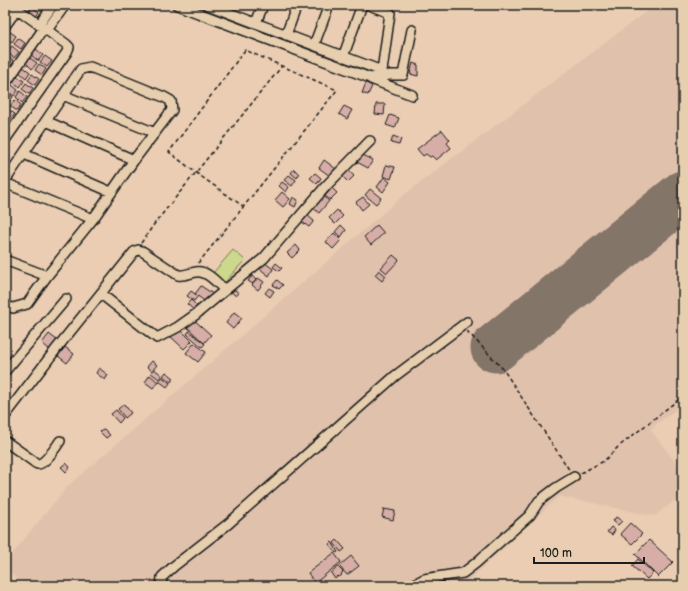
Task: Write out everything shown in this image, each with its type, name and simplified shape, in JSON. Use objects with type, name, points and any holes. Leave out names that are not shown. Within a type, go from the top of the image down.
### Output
[{"type":"street","points":[[44,28],[56,18],[65,5]]},
{"type":"street","points":[[177,5],[412,95]]},
{"type":"street","points":[[208,5],[228,8],[256,23],[382,71],[390,13],[368,5]]},
{"type":"street","points":[[256,23],[263,5]]},
{"type":"street","points":[[286,35],[297,5]]},
{"type":"street","points":[[314,45],[329,5]]},
{"type":"street","points":[[343,56],[362,5]]},
{"type":"street","points":[[5,26],[15,7],[68,46],[68,49],[9,128],[5,140]]},
{"type":"street","points":[[51,9],[56,18]]},
{"type":"street","points":[[5,84],[44,28],[51,9]]},
{"type":"street","points":[[370,78],[403,75],[412,30]]},
{"type":"street","points":[[5,306],[13,308],[27,304],[93,219],[134,160],[172,110],[171,101],[90,67],[81,69],[5,182],[93,219]]},
{"type":"street","points":[[64,95],[155,133]]},
{"type":"street","points":[[46,121],[134,160]]},
{"type":"street","points":[[101,294],[157,338],[178,327],[195,315],[264,258],[326,186],[370,141]]},
{"type":"street","points":[[24,154],[111,192]]},
{"type":"street","points":[[5,416],[134,252],[138,250],[142,251],[178,275],[182,276],[203,272],[225,290]]},
{"type":"street","points":[[5,260],[48,276]]},
{"type":"street","points":[[5,371],[66,299]]},
{"type":"street","points":[[161,586],[162,577],[174,566],[228,524],[395,376],[465,324]]},
{"type":"street","points":[[5,441],[37,464],[40,464],[46,460],[60,441]]},
{"type":"street","points":[[411,586],[424,579],[463,573],[530,515],[540,502],[556,488],[574,477]]},
{"type":"path","points":[[192,273],[337,90],[245,50],[169,152],[244,207]]},
{"type":"path","points":[[138,250],[145,237],[282,66]]},
{"type":"path","points":[[465,324],[503,369],[574,477],[604,461],[618,447],[683,396]]},
{"type":"shaded area","points":[[655,5],[683,5],[683,404],[650,429],[683,472],[683,495],[654,516],[559,496],[467,582],[455,586],[25,586],[5,568],[5,563],[67,487],[404,195]]},
{"type":"green space","points":[[233,250],[245,260],[224,283],[213,273]]},
{"type":"building","points":[[21,5],[31,6],[27,12],[20,7]]},
{"type":"building","points":[[32,7],[39,12],[35,18],[28,13]]},
{"type":"building","points":[[9,31],[16,36],[12,42],[5,37]]},
{"type":"building","points":[[18,38],[25,43],[21,49],[14,44]]},
{"type":"building","points":[[12,46],[19,52],[14,58],[7,52]]},
{"type":"building","points":[[36,49],[43,55],[38,61],[31,55]]},
{"type":"building","points":[[6,55],[13,60],[8,66],[5,64]]},
{"type":"building","points":[[45,56],[52,61],[47,67],[40,62]]},
{"type":"building","points":[[30,58],[37,63],[32,69],[26,63]]},
{"type":"building","points":[[413,63],[418,65],[418,76],[410,74]]},
{"type":"building","points":[[39,64],[46,69],[42,75],[35,70]]},
{"type":"building","points":[[23,67],[30,72],[26,78],[19,72]]},
{"type":"building","points":[[32,74],[39,79],[35,85],[28,80]]},
{"type":"building","points":[[17,76],[24,81],[20,87],[13,82]]},
{"type":"building","points":[[26,83],[33,88],[29,94],[22,89]]},
{"type":"building","points":[[366,83],[372,86],[368,95],[362,93]]},
{"type":"building","points":[[12,85],[18,90],[14,96],[7,91]]},
{"type":"building","points":[[20,91],[27,97],[22,103],[16,97]]},
{"type":"building","points":[[6,92],[13,97],[8,103],[5,101]]},
{"type":"building","points":[[15,100],[21,105],[17,111],[10,106]]},
{"type":"building","points":[[376,104],[385,104],[384,115],[375,114]]},
{"type":"building","points":[[344,106],[352,110],[347,119],[339,114]]},
{"type":"building","points":[[8,109],[15,114],[10,120],[5,116]]},
{"type":"building","points":[[390,115],[399,118],[395,128],[386,125]]},
{"type":"building","points":[[442,130],[450,140],[447,143],[451,148],[436,160],[432,156],[430,157],[426,154],[423,156],[417,149]]},
{"type":"building","points":[[393,136],[401,139],[399,145],[391,143]]},
{"type":"building","points":[[361,154],[373,160],[368,168],[357,162]]},
{"type":"building","points":[[324,160],[336,169],[330,176],[319,168]]},
{"type":"building","points":[[386,165],[395,167],[391,179],[383,176]]},
{"type":"building","points":[[294,169],[299,174],[297,178],[291,173]]},
{"type":"building","points":[[348,170],[354,176],[348,182],[342,176]]},
{"type":"building","points":[[315,173],[321,178],[317,184],[310,178]]},
{"type":"building","points":[[289,175],[296,180],[292,186],[284,180]]},
{"type":"building","points":[[384,177],[390,182],[383,192],[377,187]]},
{"type":"building","points":[[282,182],[289,187],[286,192],[279,186]]},
{"type":"building","points":[[332,188],[337,193],[330,200],[325,196]]},
{"type":"building","points":[[370,189],[381,198],[376,204],[365,195]]},
{"type":"building","points":[[282,192],[290,199],[283,207],[275,200]]},
{"type":"building","points":[[321,194],[329,201],[319,213],[311,206]]},
{"type":"building","points":[[293,197],[298,200],[295,207],[290,204]]},
{"type":"building","points":[[363,197],[369,204],[362,210],[356,202]]},
{"type":"building","points":[[337,210],[343,216],[335,224],[329,218]]},
{"type":"building","points":[[308,216],[314,221],[309,227],[302,222]]},
{"type":"building","points":[[341,225],[346,230],[341,237],[335,232]]},
{"type":"building","points":[[377,225],[384,233],[371,245],[364,237]]},
{"type":"building","points":[[334,233],[341,240],[333,249],[326,242]]},
{"type":"building","points":[[296,245],[300,250],[292,258],[287,253]]},
{"type":"building","points":[[393,255],[399,260],[387,273],[381,268]]},
{"type":"building","points":[[264,262],[273,269],[269,276],[259,268]]},
{"type":"building","points":[[276,263],[282,268],[279,271],[273,267]]},
{"type":"building","points":[[379,270],[386,276],[382,281],[375,275]]},
{"type":"building","points":[[252,276],[256,280],[253,284],[248,281]]},
{"type":"building","points":[[258,278],[264,282],[258,290],[252,285]]},
{"type":"building","points":[[277,280],[283,285],[279,289],[273,285]]},
{"type":"building","points":[[201,286],[213,294],[207,303],[195,294]]},
{"type":"building","points":[[232,288],[239,293],[236,296],[230,291]]},
{"type":"building","points":[[269,288],[274,291],[270,297],[265,293]]},
{"type":"building","points":[[191,291],[198,296],[194,301],[187,296]]},
{"type":"building","points":[[191,300],[197,306],[194,310],[187,304]]},
{"type":"building","points":[[234,312],[242,318],[233,329],[226,323]]},
{"type":"building","points":[[192,318],[211,335],[204,343],[185,325]]},
{"type":"building","points":[[178,327],[192,341],[184,349],[169,335]]},
{"type":"building","points":[[189,331],[205,344],[202,347],[187,334]]},
{"type":"building","points":[[49,334],[58,341],[51,351],[42,343]]},
{"type":"building","points":[[194,343],[206,352],[198,362],[186,353]]},
{"type":"building","points":[[65,347],[74,354],[67,363],[58,356]]},
{"type":"building","points":[[152,361],[157,365],[152,371],[147,367]]},
{"type":"building","points":[[99,368],[108,375],[105,380],[96,373]]},
{"type":"building","points":[[154,369],[162,375],[159,379],[151,373]]},
{"type":"building","points":[[166,372],[174,378],[171,382],[163,376]]},
{"type":"building","points":[[150,375],[158,382],[153,388],[145,382]]},
{"type":"building","points":[[162,377],[170,383],[167,387],[159,381]]},
{"type":"building","points":[[124,404],[131,413],[125,418],[118,409]]},
{"type":"building","points":[[116,410],[123,418],[119,423],[111,414]]},
{"type":"building","points":[[104,429],[110,435],[106,438],[100,432]]},
{"type":"building","points":[[66,463],[70,467],[66,472],[61,467]]},
{"type":"building","points":[[384,509],[395,511],[393,520],[382,517]]},
{"type":"building","points":[[616,517],[622,521],[618,525],[613,521]]},
{"type":"building","points":[[630,523],[642,534],[632,544],[620,534]]},
{"type":"building","points":[[611,527],[615,530],[612,535],[607,532]]},
{"type":"building","points":[[337,540],[345,549],[341,552],[334,543]]},
{"type":"building","points":[[649,540],[673,562],[658,577],[635,554]]},
{"type":"building","points":[[332,542],[338,552],[336,553],[329,544]]},
{"type":"building","points":[[334,553],[341,562],[315,583],[308,573]]},
{"type":"building","points":[[351,556],[359,566],[347,575],[339,566]]},
{"type":"building","points":[[638,559],[653,573],[647,579],[632,566]]},
{"type":"building","points":[[338,567],[343,572],[341,574],[342,575],[335,579],[331,573]]},
{"type":"runway","points":[[495,348],[683,195]]}]
